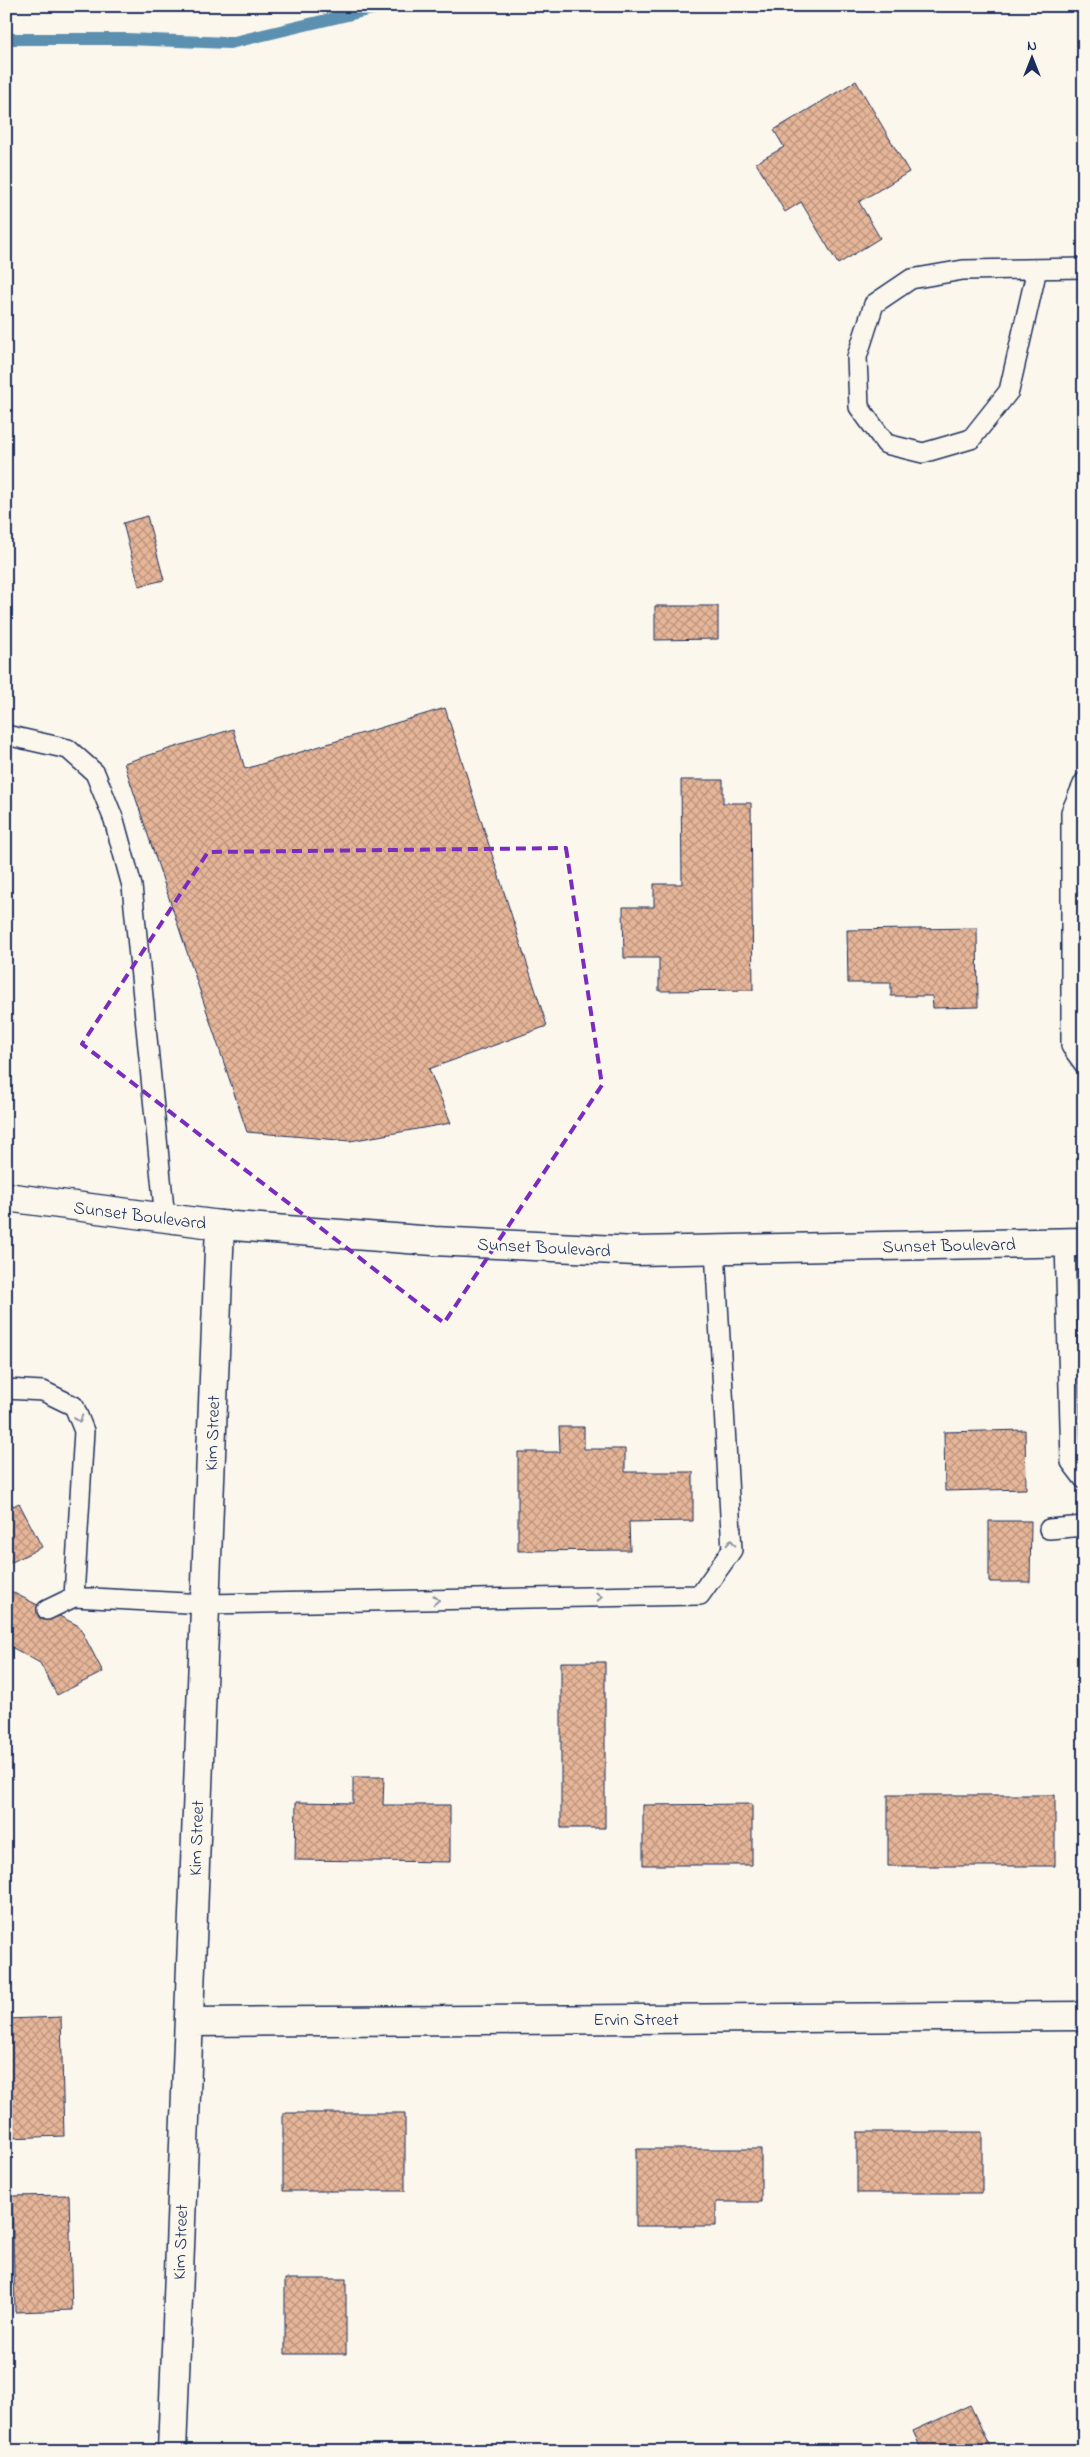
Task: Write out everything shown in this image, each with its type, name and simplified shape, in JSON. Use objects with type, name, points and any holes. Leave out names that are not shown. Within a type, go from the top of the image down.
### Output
[{"type":"street","name":"Sunset Boulevard","points":[[6,1197],[220,1225],[443,1242],[636,1251],[1074,1242]]},
{"type":"street","name":"Kim Street","points":[[172,2451],[220,1225]]},
{"type":"street","name":"Ervin Street","points":[[189,2022],[1084,2016]]},
{"type":"lane","points":[[1037,269],[1009,391],[971,439],[922,453],[886,444],[858,407],[857,357],[874,304],[911,279],[963,270],[1084,268]]},
{"type":"lane","points":[[6,736],[68,749],[95,773],[114,820],[132,886],[165,1219]]},
{"type":"lane","points":[[1084,782],[1071,812],[1071,1046],[1084,1064]]},
{"type":"lane","points":[[1074,1242],[1071,1462],[1084,1479]]},
{"type":"lane","points":[[47,1610],[74,1597],[205,1604],[700,1595],[732,1550],[715,1250]]},
{"type":"lane","points":[[6,1389],[43,1391],[74,1406],[84,1432],[74,1597]]},
{"type":"lane","points":[[1049,1529],[1084,1526]]},
{"type":"highlighted area","points":[[566,848],[602,1085],[444,1323],[82,1044],[208,852]]},
{"type":"building","points":[[856,81],[909,172],[859,202],[880,238],[838,264],[801,202],[785,212],[756,163],[784,147],[774,130]]},
{"type":"building","points":[[147,516],[164,580],[139,586],[123,523]]},
{"type":"building","points":[[655,606],[718,606],[718,639],[655,640]]},
{"type":"building","points":[[445,708],[547,1026],[429,1069],[451,1123],[350,1141],[247,1132],[124,763],[233,729],[245,769]]},
{"type":"building","points":[[681,780],[723,780],[723,803],[751,803],[753,990],[659,991],[659,958],[624,958],[623,907],[654,907],[654,884],[682,884]]},
{"type":"building","points":[[977,928],[978,1007],[933,1008],[932,996],[891,996],[891,983],[848,983],[847,930]]},
{"type":"building","points":[[559,1427],[584,1427],[584,1449],[625,1449],[625,1472],[693,1472],[693,1521],[629,1522],[630,1550],[518,1551],[518,1452],[560,1452]]},
{"type":"building","points":[[1025,1430],[1026,1489],[945,1491],[944,1432]]},
{"type":"building","points":[[6,1493],[13,1506],[19,1503],[42,1547],[6,1565]]},
{"type":"building","points":[[989,1521],[1031,1521],[1030,1582],[989,1582]]},
{"type":"building","points":[[6,1583],[10,1591],[79,1626],[103,1672],[57,1695],[40,1663],[6,1644]]},
{"type":"building","points":[[561,1662],[605,1662],[605,1828],[561,1828]]},
{"type":"building","points":[[353,1777],[384,1777],[383,1805],[450,1805],[450,1862],[295,1860],[296,1802],[353,1803]]},
{"type":"building","points":[[888,1795],[1055,1795],[1055,1866],[888,1866]]},
{"type":"building","points":[[752,1804],[752,1865],[643,1865],[643,1805]]},
{"type":"building","points":[[61,2017],[64,2136],[6,2138],[6,2019]]},
{"type":"building","points":[[283,2113],[405,2113],[405,2191],[283,2191]]},
{"type":"building","points":[[857,2132],[982,2132],[982,2193],[857,2193]]},
{"type":"building","points":[[636,2149],[761,2149],[761,2202],[716,2202],[716,2226],[636,2226]]},
{"type":"building","points":[[69,2195],[72,2310],[15,2312],[12,2196]]},
{"type":"building","points":[[285,2279],[346,2279],[346,2354],[285,2354]]},
{"type":"building","points":[[970,2405],[992,2451],[922,2451],[913,2431]]},
{"type":"waterway","points":[[6,39],[126,39],[230,43],[385,6]]}]
